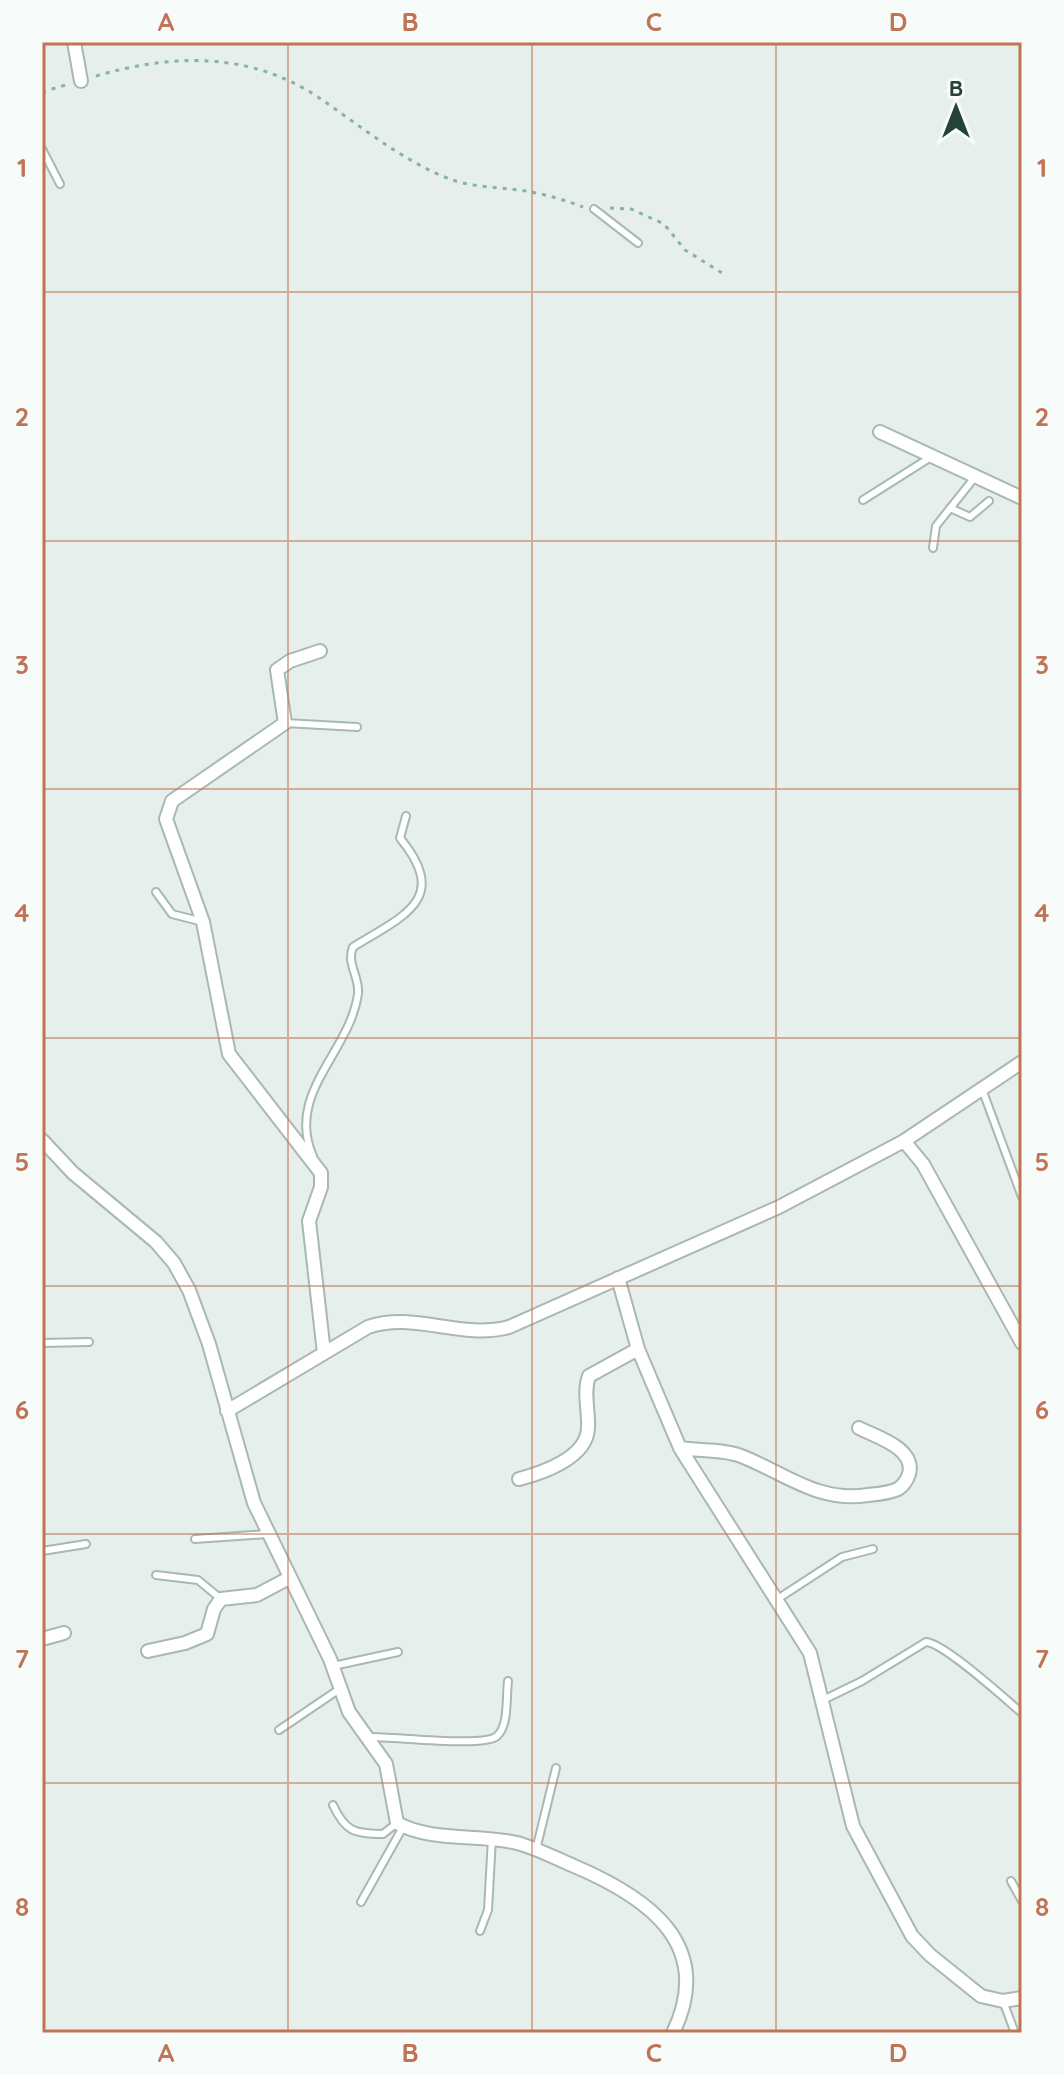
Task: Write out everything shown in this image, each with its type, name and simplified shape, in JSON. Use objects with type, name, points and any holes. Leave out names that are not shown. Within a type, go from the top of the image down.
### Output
[{"type":"street","points":[[74,42],[81,81]]},
{"type":"street","points":[[880,432],[1022,498]]},
{"type":"street","points":[[320,651],[290,661],[277,670],[285,723],[168,806],[166,819],[203,922],[229,1054],[321,1173],[321,1187],[309,1221],[324,1353]]},
{"type":"street","points":[[227,1411],[385,1321],[402,1320],[469,1333],[509,1327],[779,1207],[904,1141],[1022,1062]]},
{"type":"street","points":[[42,1140],[73,1173],[156,1242],[174,1263],[189,1290],[209,1344],[246,1480],[267,1534],[333,1666],[349,1712],[386,1764],[400,1825],[492,1838],[536,1850],[636,1896],[661,1920],[677,1942],[685,1969],[687,1993],[673,2033]]},
{"type":"street","points":[[904,1141],[923,1164],[1022,1343]]},
{"type":"street","points":[[618,1278],[638,1349],[680,1448],[810,1653],[853,1826],[912,1936],[930,1955],[981,1996],[1003,2001],[1022,1998]]},
{"type":"street","points":[[519,1479],[556,1468],[583,1441],[588,1428],[589,1376],[638,1349]]},
{"type":"street","points":[[680,1448],[738,1455],[811,1491],[832,1497],[896,1490],[905,1484],[907,1459],[899,1448],[859,1428]]},
{"type":"street","points":[[148,1651],[207,1634],[221,1599],[257,1595],[289,1578]]},
{"type":"street","points":[[42,1639],[64,1633]]},
{"type":"lane","points":[[42,149],[60,184]]},
{"type":"lane","points":[[594,209],[638,243]]},
{"type":"lane","points":[[863,500],[931,457]]},
{"type":"lane","points":[[933,548],[936,526],[975,477]]},
{"type":"lane","points":[[950,508],[959,515],[970,517],[989,501]]},
{"type":"lane","points":[[285,723],[357,727]]},
{"type":"lane","points":[[321,1173],[307,1142],[305,1118],[312,1093],[348,1026],[359,991],[349,957],[353,947],[409,911],[420,898],[423,877],[418,860],[400,838],[406,816]]},
{"type":"lane","points":[[156,892],[172,914],[203,922]]},
{"type":"lane","points":[[982,1089],[1022,1197]]},
{"type":"lane","points":[[42,1343],[89,1342]]},
{"type":"lane","points":[[195,1539],[267,1534]]},
{"type":"lane","points":[[42,1551],[86,1544]]},
{"type":"lane","points":[[776,1600],[836,1560],[854,1551],[873,1549]]},
{"type":"lane","points":[[156,1575],[198,1580],[221,1599]]},
{"type":"lane","points":[[823,1700],[862,1681],[919,1645],[933,1643],[941,1645],[956,1661],[1022,1713]]},
{"type":"lane","points":[[333,1666],[398,1652]]},
{"type":"lane","points":[[367,1737],[396,1735],[469,1743],[492,1739],[502,1730],[508,1681]]},
{"type":"lane","points":[[279,1730],[341,1688]]},
{"type":"lane","points":[[536,1850],[556,1768]]},
{"type":"lane","points":[[333,1805],[343,1826],[351,1832],[383,1834],[400,1825]]},
{"type":"lane","points":[[361,1902],[400,1825]]},
{"type":"lane","points":[[480,1931],[488,1910],[492,1838]]},
{"type":"lane","points":[[1011,1881],[1022,1901]]},
{"type":"lane","points":[[1003,2001],[1015,2033]]},
{"type":"path","points":[[42,92],[157,61],[209,60],[246,65],[302,88],[407,157],[449,179],[550,195],[594,209],[620,207],[643,213],[664,224],[697,259],[727,276]]}]
